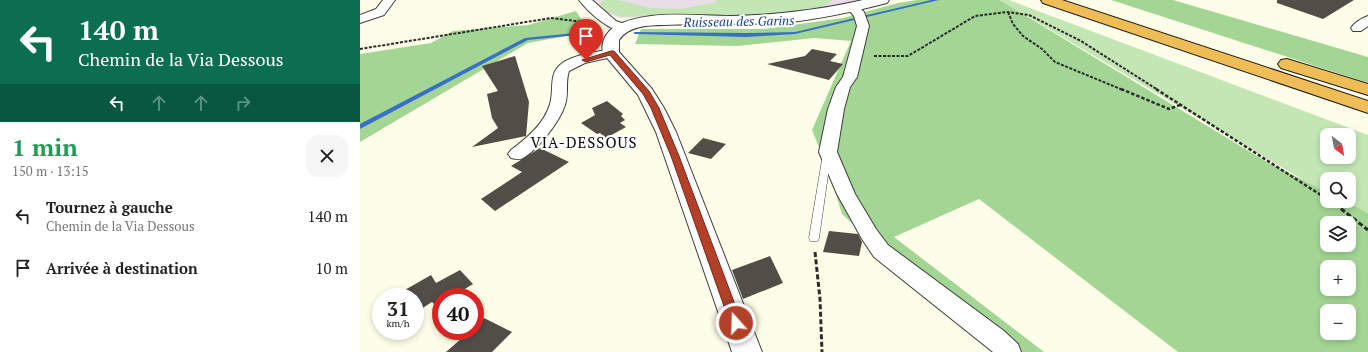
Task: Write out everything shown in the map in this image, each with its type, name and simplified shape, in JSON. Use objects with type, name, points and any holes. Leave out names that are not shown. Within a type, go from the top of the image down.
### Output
[{"type":"highway","points":[[1048,0],[1368,107]]},
{"type":"highway","points":[[1087,0],[1368,90]]},
{"type":"street","points":[[360,19],[380,12],[389,0]]},
{"type":"street","points":[[585,0],[614,24],[652,21],[784,18],[831,12],[858,14],[882,0]]},
{"type":"street","points":[[858,14],[863,26],[850,77],[843,87],[836,109],[828,152],[846,194],[869,234],[881,251],[996,339],[1009,352]]},
{"type":"street","points":[[1357,28],[1368,20]]},
{"type":"street","points":[[614,24],[610,46],[611,53],[646,93],[655,108],[684,180],[747,352]]},
{"type":"street","points":[[517,154],[538,138],[550,120],[560,96],[560,74],[565,68],[573,64],[611,53]]},
{"type":"lane","points":[[814,238],[828,152]]},
{"type":"path","points":[[855,56],[908,56],[975,16],[1007,12],[1029,15],[1081,41],[1320,195]]},
{"type":"path","points":[[1007,12],[1013,24],[1023,36],[1042,48],[1055,62],[1169,109],[1180,105]]},
{"type":"path","points":[[360,49],[551,18],[614,24]]},
{"type":"path","points":[[1340,208],[1368,230]]},
{"type":"path","points":[[814,238],[820,299],[822,352]]},
{"type":"shaded area","points":[[593,0],[862,0],[813,10],[756,16],[620,18],[606,13]]},
{"type":"green space","points":[[604,0],[617,0],[651,8],[681,9],[717,2],[715,0],[832,1],[818,7],[795,12],[766,15],[622,17],[608,12],[599,4]]},
{"type":"green space","points":[[917,0],[1000,0],[1265,161],[1320,188],[1320,208],[1356,208],[1356,207],[1368,213],[1368,352],[1178,352],[979,199],[894,237],[1044,352],[992,352],[842,214],[829,172],[812,130],[851,41],[814,38],[737,46],[635,44],[641,29],[764,29],[843,18],[898,3]]},
{"type":"green space","points":[[1000,0],[1009,0],[1349,128],[1320,128],[1320,164],[1356,164],[1356,130],[1368,135],[1368,213],[1356,207],[1356,172],[1320,172],[1320,188]]},
{"type":"green space","points":[[1111,0],[1173,0],[1368,57],[1368,83]]},
{"type":"green space","points":[[576,11],[589,32],[528,43],[360,142],[360,54],[431,43],[453,31],[528,25]]},
{"type":"building","points":[[1277,0],[1354,0],[1323,19],[1277,3]]},
{"type":"building","points":[[812,49],[837,54],[830,61],[843,64],[829,80],[767,64],[805,56]]},
{"type":"building","points":[[515,56],[529,102],[526,136],[472,147],[498,128],[492,118],[487,94],[498,91],[482,66]]},
{"type":"building","points":[[607,101],[623,114],[621,116],[625,120],[620,123],[626,127],[606,138],[600,133],[597,134],[581,123],[595,115],[592,108]]},
{"type":"building","points":[[703,138],[726,144],[711,159],[688,153]]},
{"type":"building","points":[[540,148],[569,162],[495,211],[481,199],[522,172],[511,166]]},
{"type":"building","points":[[829,231],[858,234],[862,242],[859,256],[823,252]]},
{"type":"building","points":[[770,256],[783,283],[743,299],[732,270]]},
{"type":"building","points":[[460,270],[473,284],[467,288],[432,288],[432,302],[424,307],[424,288],[408,288],[431,275],[436,283]]},
{"type":"building","points":[[484,318],[512,332],[492,352],[446,352],[460,340],[484,340]]},
{"type":"waterway","name":"Ruisseau des Garins","points":[[635,33],[746,35],[795,33],[937,0]]},
{"type":"waterway","name":"Ruisseau des Garins","points":[[360,127],[527,39],[594,32]]},
{"type":"district","name":"VIA-DESSOUS","points":[[584,143]]},
{"type":"route","points":[[586,60],[611,53],[646,93],[655,108],[666,132],[736,323]]}]
